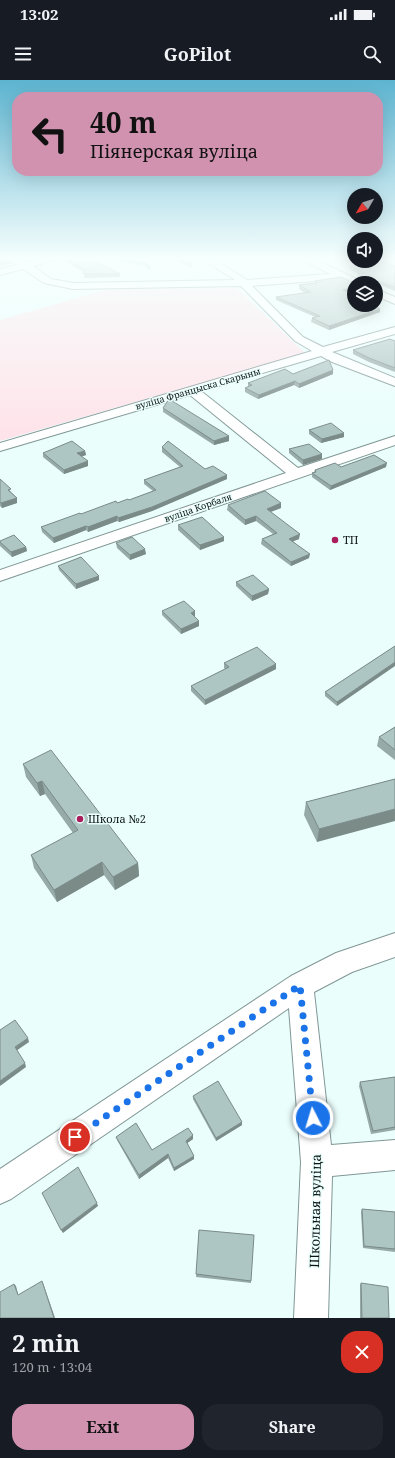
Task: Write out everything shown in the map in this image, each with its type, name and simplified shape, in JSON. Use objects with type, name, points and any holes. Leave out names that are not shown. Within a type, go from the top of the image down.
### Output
[{"type":"street","points":[[276,315],[299,339],[322,352],[395,382]]},
{"type":"street","name":"вуліца Францыска Скарыны","points":[[0,447],[395,330]]},
{"type":"street","points":[[193,391],[296,474]]},
{"type":"street","name":"вуліца Корбаля","points":[[0,576],[395,440]]},
{"type":"street","points":[[0,1188],[300,985],[345,962],[395,945]]},
{"type":"street","name":"Школьная вуліца","points":[[300,985],[317,1162],[311,1318]]},
{"type":"street","points":[[317,1162],[395,1155]]},
{"type":"shaded area","points":[[18,315],[265,315],[305,353],[0,441],[0,320]]},
{"type":"building","points":[[317,315],[363,315],[329,326],[312,318],[320,316]]},
{"type":"building","points":[[390,339],[395,341],[395,368],[353,350]]},
{"type":"building","points":[[329,360],[333,370],[299,384],[295,381],[259,395],[245,388],[252,385],[248,383],[285,369],[293,374]]},
{"type":"building","points":[[169,399],[229,436],[214,441],[163,408]]},
{"type":"building","points":[[331,423],[344,433],[322,439],[309,430]]},
{"type":"building","points":[[72,441],[85,451],[77,453],[88,461],[64,470],[43,453]]},
{"type":"building","points":[[168,441],[205,469],[213,466],[227,475],[152,507],[118,518],[117,516],[53,538],[41,527],[116,501],[117,503],[128,499],[129,500],[156,490],[144,480],[183,466],[162,447]]},
{"type":"building","points":[[309,444],[322,454],[303,460],[289,449]]},
{"type":"building","points":[[374,455],[387,463],[331,486],[312,473],[316,472],[315,470],[335,463],[341,467]]},
{"type":"building","points":[[0,479],[11,489],[8,490],[17,498],[1,503],[0,502]]},
{"type":"building","points":[[265,491],[281,503],[267,509],[300,534],[289,539],[310,554],[291,562],[262,539],[277,533],[256,516],[245,520],[228,505]]},
{"type":"building","points":[[202,517],[224,537],[200,545],[178,525]]},
{"type":"building","points":[[14,535],[26,547],[11,552],[0,541]]},
{"type":"building","points":[[132,537],[145,549],[130,555],[116,543]]},
{"type":"building","points":[[81,557],[99,576],[76,584],[58,566]]},
{"type":"building","points":[[253,575],[269,589],[252,596],[236,582]]},
{"type":"building","points":[[184,601],[195,611],[191,613],[199,621],[181,629],[162,611]]},
{"type":"building","points":[[395,646],[395,662],[337,702],[325,692]]},
{"type":"building","points":[[257,647],[276,664],[205,700],[191,686],[229,667],[224,663]]},
{"type":"building","points":[[395,727],[395,750],[379,737]]},
{"type":"building","name":"Школа №2","points":[[51,750],[138,863],[113,877],[102,862],[54,890],[31,855],[78,830],[42,781],[37,783],[23,764]]},
{"type":"building","points":[[395,779],[395,809],[319,829],[306,802]]},
{"type":"building","points":[[15,1020],[28,1038],[15,1047],[25,1063],[0,1081],[0,1030]]},
{"type":"building","points":[[395,1077],[395,1127],[373,1131],[360,1082]]},
{"type":"building","points":[[218,1081],[242,1122],[216,1138],[193,1096]]},
{"type":"building","points":[[136,1123],[152,1150],[188,1128],[193,1135],[186,1141],[194,1156],[174,1168],[168,1154],[139,1175],[116,1137]]},
{"type":"building","points":[[78,1167],[97,1203],[61,1230],[42,1193]]},
{"type":"building","points":[[362,1209],[395,1212],[395,1249],[364,1246]]},
{"type":"building","points":[[199,1230],[254,1235],[251,1281],[196,1274]]},
{"type":"building","points":[[42,1281],[54,1318],[0,1318],[0,1292],[14,1284],[18,1295]]},
{"type":"building","points":[[361,1283],[388,1287],[389,1318],[362,1318]]},
{"type":"place","name":"ТП","points":[[335,540]]},
{"type":"place","name":"Школа №2","points":[[80,819]]},
{"type":"route","points":[[75,1137],[300,985],[313,1118]]}]
